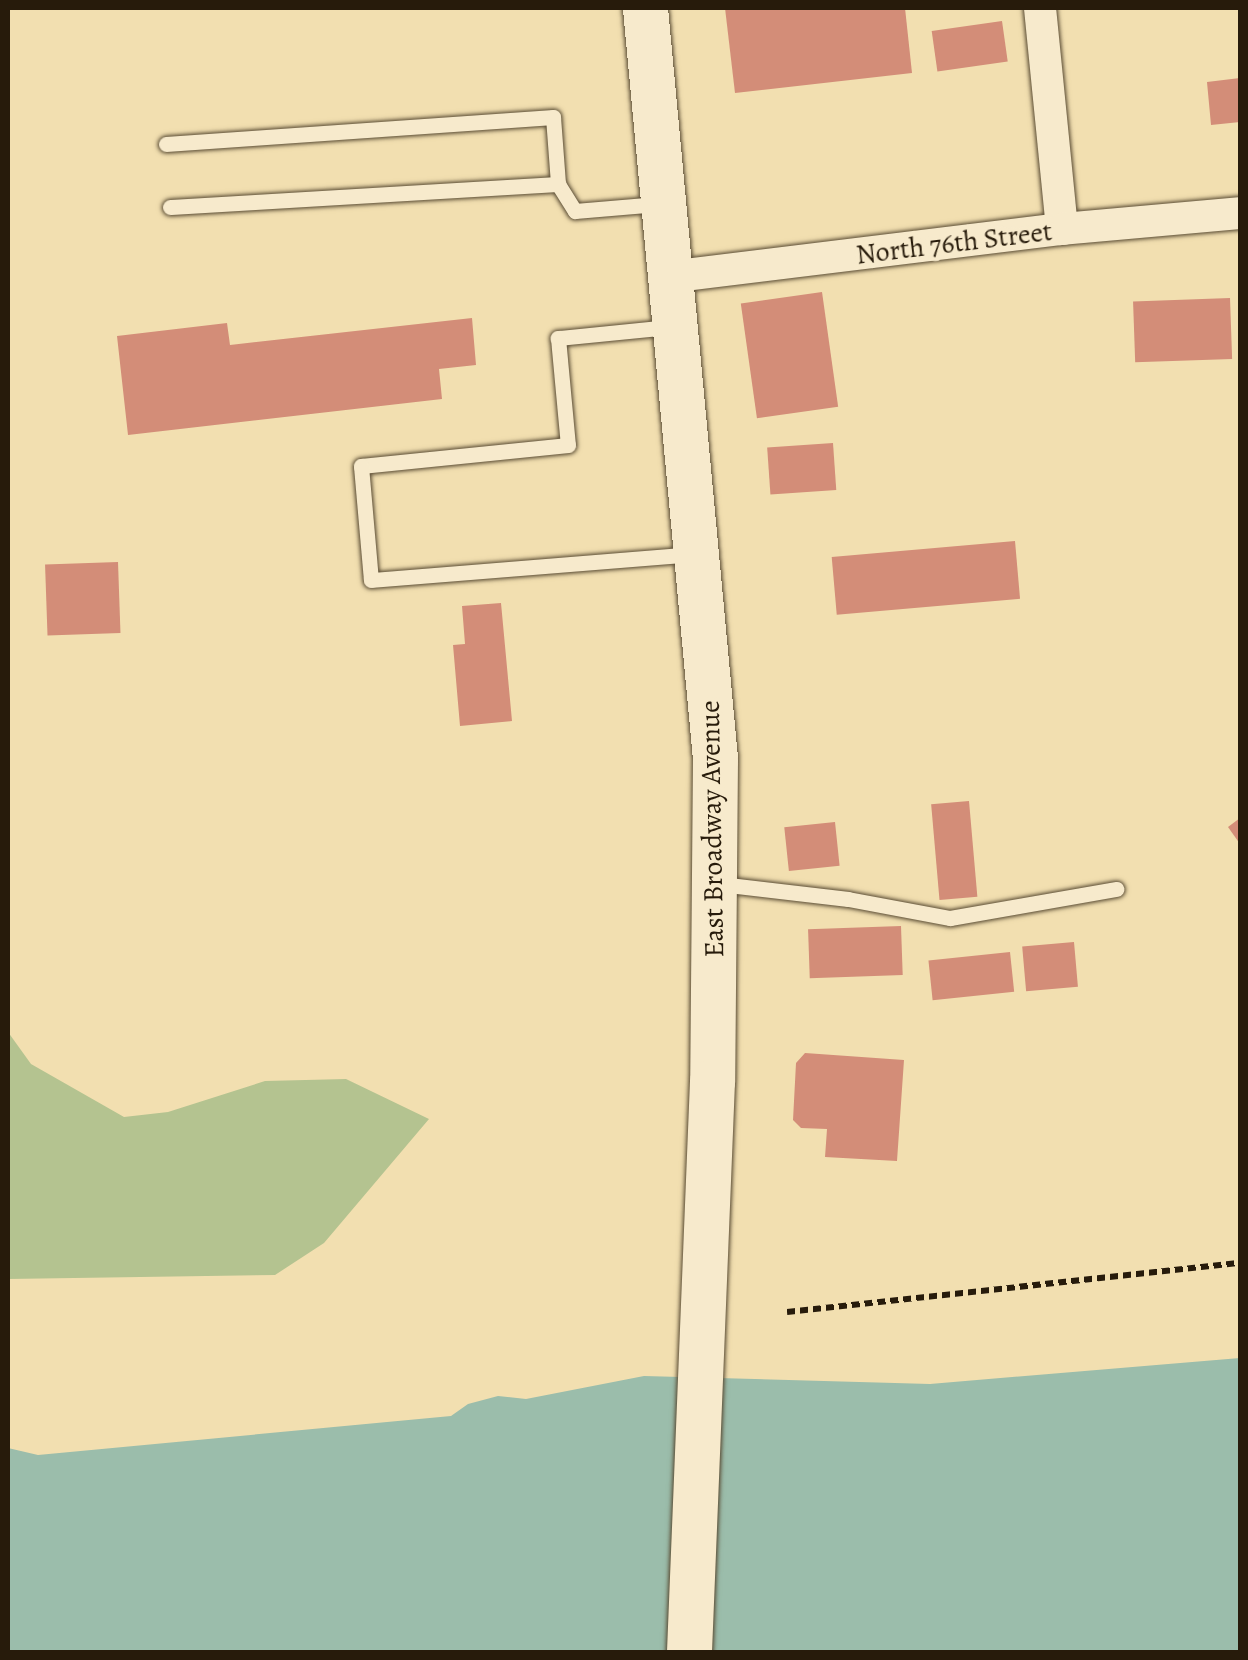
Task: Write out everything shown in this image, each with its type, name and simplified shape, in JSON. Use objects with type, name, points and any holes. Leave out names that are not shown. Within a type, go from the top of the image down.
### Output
[{"type":"main road","name":"East Broadway Avenue","points":[[645,8],[715,758],[716,884],[688,1652]]},
{"type":"street","points":[[1040,8],[1062,229]]},
{"type":"street","name":"North 76th Street","points":[[669,277],[1062,229],[1240,213]]},
{"type":"lane","points":[[166,144],[553,117],[558,184],[575,211],[662,203]]},
{"type":"lane","points":[[170,207],[558,184]]},
{"type":"lane","points":[[673,326],[558,338],[568,445],[362,466],[371,580],[696,554]]},
{"type":"lane","points":[[716,884],[848,899],[950,918],[1116,889]]},
{"type":"path","points":[[786,1312],[1240,1263]]},
{"type":"green space","points":[[8,1032],[31,1064],[124,1117],[168,1112],[265,1081],[346,1079],[429,1119],[324,1243],[275,1275],[8,1279]]},
{"type":"shaded area","points":[[1240,1358],[1240,1652],[8,1652],[8,1448],[38,1455],[451,1416],[468,1404],[498,1396],[526,1399],[644,1376],[930,1384]]},
{"type":"building","points":[[725,8],[905,8],[912,73],[735,93]]},
{"type":"building","points":[[1002,21],[1008,62],[937,71],[932,31]]},
{"type":"building","points":[[1240,78],[1240,122],[1211,125],[1207,82]]},
{"type":"building","points":[[822,292],[838,407],[757,418],[741,303]]},
{"type":"building","points":[[1230,298],[1232,359],[1135,362],[1133,301]]},
{"type":"building","points":[[472,318],[476,365],[439,369],[442,399],[128,435],[117,336],[227,323],[230,345]]},
{"type":"building","points":[[833,443],[836,490],[770,494],[767,448]]},
{"type":"building","points":[[1015,541],[1020,599],[837,615],[832,557]]},
{"type":"building","points":[[118,562],[120,633],[48,636],[45,565]]},
{"type":"building","points":[[501,603],[512,721],[460,726],[453,645],[465,644],[462,606]]},
{"type":"building","points":[[969,801],[977,897],[940,900],[931,804]]},
{"type":"building","points":[[1240,818],[1240,844],[1228,827]]},
{"type":"building","points":[[835,822],[840,866],[789,871],[784,827]]},
{"type":"building","points":[[901,926],[903,975],[810,978],[808,929]]},
{"type":"building","points":[[1074,942],[1078,987],[1026,991],[1022,947]]},
{"type":"building","points":[[1010,952],[1014,992],[933,1000],[928,961]]},
{"type":"building","points":[[805,1053],[904,1060],[897,1161],[825,1157],[827,1129],[801,1128],[793,1120],[796,1063]]}]
